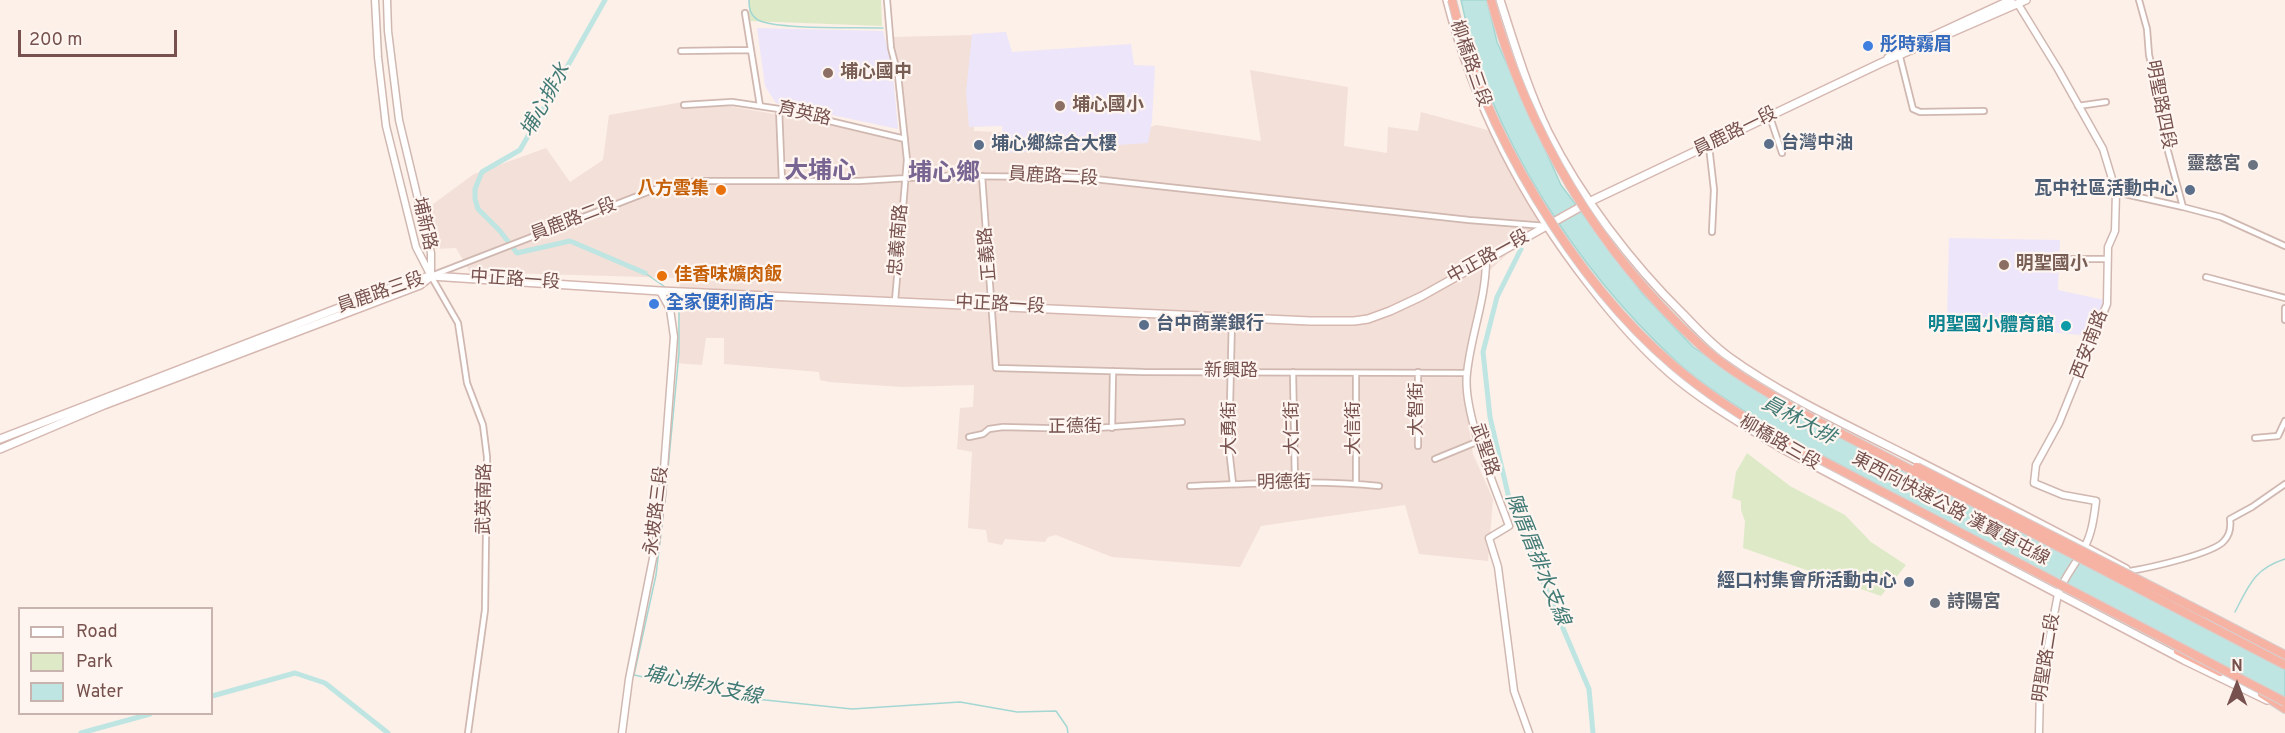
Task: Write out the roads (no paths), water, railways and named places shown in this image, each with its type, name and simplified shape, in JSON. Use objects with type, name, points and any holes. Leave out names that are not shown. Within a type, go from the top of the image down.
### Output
[{"type":"highway","name":"東西向快速公路 漢寶草屯線","points":[[1452,0],[1485,95],[1529,186],[1583,268],[1626,318],[1672,365],[1731,410],[1926,515],[2285,702]]},
{"type":"highway","name":"東西向快速公路 漢寶草屯線","points":[[1491,0],[1520,88],[1561,172],[1614,251],[1652,297],[1699,344],[1748,380],[1800,412],[2285,665]]},
{"type":"highway","points":[[1900,463],[1926,471],[2204,614],[2285,653]]},
{"type":"highway","points":[[1926,515],[1945,530],[2266,696],[2285,709]]},
{"type":"main road","name":"柳橋路三段","points":[[1447,0],[1467,67],[1493,131],[1546,226],[1620,325],[1671,374],[1781,448],[2184,660],[2285,709]]},
{"type":"main road","points":[[1500,0],[1528,84],[1568,170],[1659,291],[1706,338],[1729,357],[1805,404],[1980,492],[2285,653]]},
{"type":"main road","name":"員鹿路一段","points":[[1881,63],[1894,54],[2015,2],[2026,0]]},
{"type":"main road","name":"員鹿路一段","points":[[1579,207],[1881,63],[1900,57],[2015,2]]},
{"type":"main road","name":"中正路一段","points":[[431,276],[660,291],[1310,321],[1368,319],[1422,296],[1579,207]]},
{"type":"main road","name":"員鹿路三段","points":[[0,440],[406,282],[431,276]]},
{"type":"main road","name":"員鹿路三段","points":[[0,449],[104,405],[420,285],[431,276]]},
{"type":"street","name":"埔新路","points":[[375,0],[378,57],[386,126],[416,247],[431,276]]},
{"type":"street","name":"埔新路","points":[[387,0],[388,31],[399,120],[431,253],[431,276]]},
{"type":"street","name":"忠義南路","points":[[887,0],[891,48],[898,75],[905,139],[906,179],[895,301]]},
{"type":"street","name":"明聖路四段","points":[[2139,0],[2147,29],[2149,55],[2161,102],[2165,140],[2183,207]]},
{"type":"street","name":"西安南路","points":[[2015,2],[2058,69],[2103,149],[2116,192],[2115,231],[2108,247],[2108,304],[2059,423],[2036,465],[2034,483],[2063,495],[2096,501],[2092,526],[2085,547]]},
{"type":"street","name":"育英路","points":[[745,13],[760,106],[905,139]]},
{"type":"street","points":[[681,51],[750,50]]},
{"type":"street","points":[[1900,57],[1913,109],[1920,112],[1984,111]]},
{"type":"street","points":[[684,105],[732,102],[760,106]]},
{"type":"street","points":[[2078,106],[2106,102]]},
{"type":"street","points":[[779,109],[782,181]]},
{"type":"street","points":[[1770,117],[1782,153]]},
{"type":"street","points":[[1709,146],[1714,190],[1712,232]]},
{"type":"street","name":"員鹿路二段","points":[[431,276],[671,184],[700,181],[906,179],[940,176],[1076,177],[1469,220],[1546,226]]},
{"type":"street","name":"正義路","points":[[982,176],[996,368]]},
{"type":"street","points":[[2116,192],[2221,217],[2285,246]]},
{"type":"street","points":[[2064,259],[2108,259]]},
{"type":"street","name":"武聖路","points":[[1485,260],[1486,280],[1466,374],[1467,397],[1479,441],[1509,526],[1489,538],[1498,567],[1514,691],[1529,733]]},
{"type":"street","name":"武英南路","points":[[431,276],[458,323],[467,383],[483,425],[487,457],[485,610],[468,733]]},
{"type":"street","points":[[2206,278],[2285,298]]},
{"type":"street","name":"永坡路三段","points":[[622,733],[629,679],[655,549],[662,495],[674,337],[670,309],[660,291]]},
{"type":"street","points":[[2285,308],[2285,320]]},
{"type":"street","name":"大勇街","points":[[1232,317],[1229,449],[1233,484]]},
{"type":"street","name":"新興路","points":[[996,368],[1466,374]]},
{"type":"street","points":[[1112,428],[1113,371]]},
{"type":"street","name":"大仁街","points":[[1293,372],[1294,483]]},
{"type":"street","name":"大智街","points":[[1418,372],[1418,446]]},
{"type":"street","name":"大信街","points":[[1356,373],[1356,484]]},
{"type":"street","points":[[2255,438],[2278,436],[2285,421]]},
{"type":"street","name":"正德街","points":[[969,437],[982,434],[989,429],[1003,427],[1112,428],[1182,422]]},
{"type":"street","points":[[1435,459],[1479,441]]},
{"type":"street","name":"明德街","points":[[1190,486],[1294,483],[1379,486]]},
{"type":"street","points":[[2130,571],[2188,558],[2224,542],[2231,529],[2230,519],[2285,484]]},
{"type":"street","name":"明聖路二段","points":[[2039,733],[2040,688],[2058,594],[2062,583],[2085,547]]},
{"type":"water","name":"員林大排","points":[[1461,0],[1487,0],[1497,42],[1561,185],[1642,293],[1693,347],[1769,398],[2285,668],[2285,699],[1774,430],[1688,372],[1640,326],[1605,285],[1572,242],[1542,197],[1515,149],[1492,100],[1474,50]]},
{"type":"waterway","name":"埔心排水","points":[[605,0],[520,150],[482,172],[475,189],[475,199],[478,209],[500,231],[517,253],[570,241],[645,273]]},
{"type":"waterway","points":[[749,0],[753,16],[768,23],[799,27],[883,28]]},
{"type":"waterway","name":"陳厝厝排水支線","points":[[1521,249],[1497,297],[1483,352],[1490,417],[1511,507],[1589,689],[1593,733]]},
{"type":"waterway","name":"埔心排水支線","points":[[645,273],[665,287]]},
{"type":"waterway","name":"埔心排水支線","points":[[677,295],[679,297],[679,353],[665,500],[656,575],[634,675],[736,697],[852,709],[960,702],[1017,712],[1056,711],[1067,727],[1068,733]]},
{"type":"waterway","points":[[2235,612],[2259,573],[2285,559]]},
{"type":"waterway","points":[[213,696],[295,673],[325,683],[388,733]]},
{"type":"waterway","points":[[81,733],[146,715]]},
{"type":"place","name":"彤時霧眉","points":[[1868,46]]},
{"type":"place","name":"埔心國中","points":[[828,73]]},
{"type":"place","name":"埔心國小","points":[[1060,106]]},
{"type":"place","name":"台灣中油","points":[[1769,144]]},
{"type":"place","name":"埔心鄉綜合大樓","points":[[979,145]]},
{"type":"place","name":"靈慈宮","points":[[2253,165]]},
{"type":"place","name":"八方雲集","points":[[721,190]]},
{"type":"place","name":"瓦中社區活動中心","points":[[2190,190]]},
{"type":"place","name":"明聖國小","points":[[2004,265]]},
{"type":"place","name":"佳香味爌肉飯","points":[[662,276]]},
{"type":"place","name":"全家便利商店","points":[[654,304]]},
{"type":"place","name":"台中商業銀行","points":[[1144,325]]},
{"type":"place","name":"明聖國小體育館","points":[[2066,326]]},
{"type":"place","name":"經口村集會所活動中心","points":[[1909,582]]},
{"type":"place","name":"詩陽宮","points":[[1935,603]]},
{"type":"district","name":"大埔心","points":[[820,173]]},
{"type":"district","name":"埔心鄉","points":[[944,175]]}]
